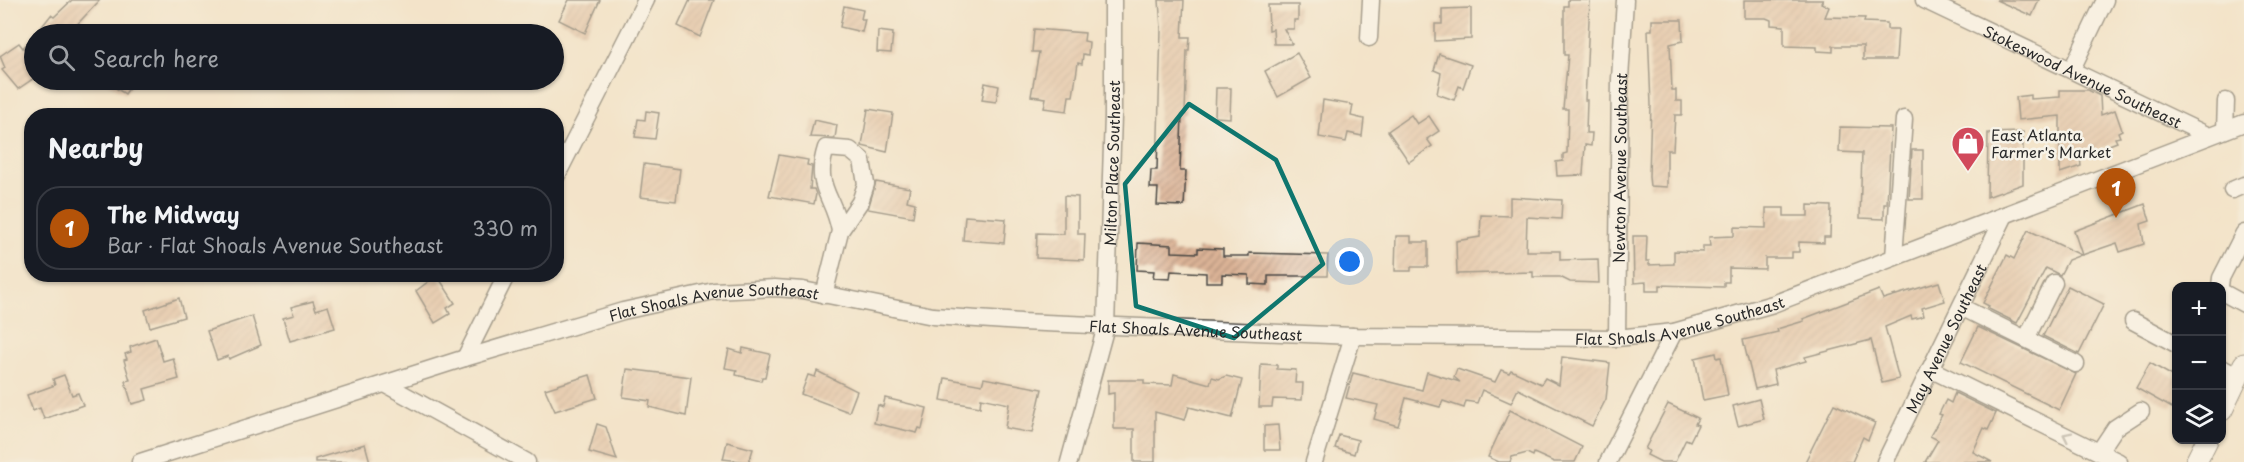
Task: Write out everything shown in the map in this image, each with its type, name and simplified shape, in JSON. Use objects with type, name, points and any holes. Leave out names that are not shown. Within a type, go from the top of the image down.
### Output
[{"type":"main road","points":[[2226,400],[2238,368]]},
{"type":"main road","points":[[2196,462],[2205,444]]},
{"type":"street","points":[[564,161],[646,0]]},
{"type":"street","name":"Milton Place Southeast","points":[[1069,462],[1106,326],[1113,116],[1113,0]]},
{"type":"street","points":[[1369,38],[1371,0]]},
{"type":"street","name":"Newton Avenue Southeast","points":[[1617,338],[1620,79],[1625,0]]},
{"type":"street","name":"Stokeswood Avenue Southeast","points":[[1924,0],[2209,136]]},
{"type":"street","points":[[2072,69],[2105,0]]},
{"type":"street","points":[[2225,130],[2226,101]]},
{"type":"street","points":[[1894,257],[1904,119]]},
{"type":"street","name":"Flat Shoals Avenue Southeast","points":[[140,462],[194,454],[385,384],[623,311],[684,296],[758,289],[803,290],[933,316],[1106,326],[1353,336],[1617,338],[1674,332],[1773,304],[2244,123]]},
{"type":"street","points":[[824,295],[840,231],[860,202],[866,184],[862,160],[850,150],[826,148],[820,181],[837,213],[840,231]]},
{"type":"street","name":"May Avenue Southeast","points":[[1885,462],[2005,215]]},
{"type":"street","points":[[2221,282],[2244,233]]},
{"type":"street","points":[[465,358],[503,282]]},
{"type":"street","points":[[2026,339],[2054,283]]},
{"type":"street","points":[[2226,294],[2244,303]]},
{"type":"street","points":[[1961,307],[2076,364]]},
{"type":"street","points":[[2133,321],[2172,342]]},
{"type":"street","points":[[1608,462],[1674,332]]},
{"type":"street","points":[[1314,462],[1353,336]]},
{"type":"street","points":[[1930,369],[2119,462]]},
{"type":"street","points":[[385,384],[527,462]]},
{"type":"street","points":[[2099,452],[2115,428],[2141,411]]},
{"type":"highlighted area","points":[[1189,104],[1276,160],[1323,264],[1234,338],[1136,306],[1125,184]]},
{"type":"building","points":[[72,0],[100,0],[77,24],[44,24],[51,15],[54,17]]},
{"type":"building","points":[[569,0],[600,0],[585,33],[559,20]]},
{"type":"building","points":[[690,0],[714,0],[700,37],[678,26]]},
{"type":"building","points":[[1159,0],[1184,0],[1182,37],[1190,37],[1189,50],[1187,50],[1185,114],[1182,114],[1180,171],[1186,171],[1184,206],[1157,205],[1158,188],[1150,188],[1151,170],[1157,170],[1161,29]]},
{"type":"building","points":[[1568,0],[1590,0],[1585,100],[1587,100],[1586,133],[1592,133],[1591,146],[1585,145],[1583,175],[1557,176],[1556,162],[1563,161],[1563,154],[1567,153],[1568,109],[1563,109],[1568,55],[1564,55],[1564,6],[1568,6]]},
{"type":"building","points":[[1744,0],[1823,0],[1821,3],[1829,7],[1825,17],[1865,18],[1864,22],[1887,23],[1887,29],[1898,29],[1896,60],[1863,60],[1863,46],[1833,46],[1833,52],[1817,51],[1817,47],[1784,46],[1784,26],[1771,25],[1771,20],[1766,18],[1744,18]]},
{"type":"building","points":[[1996,0],[2039,0],[2032,16]]},
{"type":"building","points":[[1268,5],[1298,5],[1298,20],[1294,20],[1294,29],[1284,29],[1292,44],[1274,44],[1273,29],[1269,30]]},
{"type":"building","points":[[844,6],[863,10],[861,19],[865,19],[862,32],[840,27]]},
{"type":"building","points":[[1471,8],[1471,39],[1435,41],[1435,24],[1442,24],[1442,9]]},
{"type":"building","points":[[1652,20],[1682,20],[1683,41],[1670,44],[1672,90],[1676,90],[1676,101],[1682,101],[1682,115],[1675,115],[1673,150],[1667,150],[1667,187],[1650,186],[1649,177],[1651,105],[1648,30],[1652,30]]},
{"type":"building","points":[[1034,29],[1085,33],[1084,41],[1089,42],[1088,55],[1083,54],[1082,64],[1078,63],[1073,96],[1069,96],[1067,111],[1044,108],[1046,98],[1031,96],[1039,52],[1032,52]]},
{"type":"building","points":[[878,31],[893,33],[891,53],[877,52]]},
{"type":"building","points":[[19,43],[23,48],[24,85],[18,89],[2,70],[5,68],[0,56]]},
{"type":"building","points":[[1297,53],[1311,78],[1278,97],[1265,71]]},
{"type":"building","points":[[1439,54],[1471,65],[1463,88],[1459,86],[1454,100],[1437,94],[1441,73],[1434,70]]},
{"type":"building","points":[[985,83],[999,86],[996,102],[982,100]]},
{"type":"building","points":[[1216,88],[1231,88],[1230,118],[1215,117]]},
{"type":"building","points":[[2060,90],[2088,90],[2100,96],[2101,115],[2115,110],[2122,130],[2118,132],[2120,137],[2115,138],[2117,142],[2080,156],[2081,166],[2060,173],[2060,116],[2018,120],[2016,97],[2031,95],[2031,99],[2060,97]]},
{"type":"building","points":[[1323,100],[1353,105],[1351,116],[1364,119],[1362,136],[1348,133],[1346,142],[1319,137]]},
{"type":"building","points":[[868,109],[893,113],[887,152],[862,146]]},
{"type":"building","points":[[646,111],[659,113],[655,139],[635,137],[638,119],[645,120]]},
{"type":"building","points":[[1411,115],[1417,124],[1429,116],[1439,131],[1427,139],[1432,146],[1409,162],[1388,131]]},
{"type":"building","points":[[814,120],[837,125],[835,138],[810,137]]},
{"type":"building","points":[[1840,127],[1891,128],[1887,204],[1884,204],[1884,219],[1860,218],[1862,153],[1839,152]]},
{"type":"building","points":[[2023,132],[2023,184],[1987,197],[1988,133]]},
{"type":"building","points":[[1912,150],[1923,150],[1923,199],[1909,199]]},
{"type":"building","points":[[779,155],[808,160],[807,165],[812,166],[810,189],[814,189],[816,194],[814,204],[769,196]]},
{"type":"building","points":[[644,164],[680,169],[676,201],[640,197]]},
{"type":"building","points":[[876,182],[910,188],[907,201],[915,203],[913,217],[868,209]]},
{"type":"building","points":[[1064,196],[1078,197],[1078,234],[1085,234],[1084,260],[1036,258],[1037,233],[1064,234]]},
{"type":"building","points":[[1510,197],[1562,200],[1561,219],[1527,217],[1526,251],[1560,251],[1560,260],[1598,259],[1599,283],[1570,282],[1560,277],[1533,277],[1533,272],[1457,274],[1456,241],[1480,237],[1481,215],[1510,216]]},
{"type":"building","points":[[2145,204],[2150,221],[2141,224],[2144,244],[2120,252],[2117,243],[2082,255],[2074,231]]},
{"type":"building","points":[[1808,205],[1831,206],[1830,237],[1824,237],[1824,243],[1799,242],[1799,252],[1792,252],[1792,258],[1765,258],[1765,269],[1729,268],[1729,282],[1724,282],[1724,287],[1660,285],[1660,291],[1646,291],[1646,282],[1634,283],[1633,236],[1647,236],[1646,261],[1649,261],[1649,265],[1674,264],[1674,251],[1703,252],[1703,246],[1710,246],[1709,237],[1734,236],[1734,227],[1766,228],[1766,208],[1784,208],[1784,216],[1808,216]]},
{"type":"building","points":[[965,216],[1006,219],[1004,243],[963,240]]},
{"type":"building","points":[[2028,230],[2081,255],[2068,260],[2060,275],[2046,268],[2017,323],[1987,308],[1989,306],[1983,303],[2007,255],[2014,259]]},
{"type":"building","points":[[1396,236],[1411,236],[1411,242],[1428,242],[1428,267],[1411,267],[1411,271],[1395,271]]},
{"type":"building","points":[[1138,243],[1172,245],[1172,252],[1198,253],[1198,248],[1223,249],[1223,256],[1249,256],[1249,253],[1328,255],[1327,276],[1268,276],[1268,285],[1249,284],[1249,275],[1222,274],[1222,282],[1206,282],[1206,273],[1171,271],[1170,279],[1153,278],[1154,271],[1137,270]]},
{"type":"building","points":[[428,282],[442,282],[455,303],[447,308],[450,314],[435,323],[416,291]]},
{"type":"building","points":[[1939,282],[1945,301],[1922,308],[1924,316],[1912,319],[1911,316],[1885,327],[1899,379],[1882,383],[1871,340],[1805,357],[1806,361],[1773,370],[1776,384],[1755,389],[1743,340],[1778,332],[1777,329],[1804,321],[1803,319],[1879,290],[1883,299]]},
{"type":"building","points":[[2068,286],[2104,304],[2079,354],[2043,336]]},
{"type":"building","points":[[179,298],[184,317],[150,327],[145,310]]},
{"type":"building","points":[[313,301],[316,310],[328,306],[335,328],[290,341],[283,318],[294,315],[291,307]]},
{"type":"building","points":[[252,316],[261,345],[229,359],[228,356],[217,360],[207,331]]},
{"type":"building","points":[[1978,327],[2076,374],[2059,410],[1961,362]]},
{"type":"building","points":[[156,338],[163,361],[173,358],[179,379],[144,389],[147,400],[132,404],[125,381],[130,380],[124,360],[127,359],[125,354],[131,352],[130,347]]},
{"type":"building","points":[[743,348],[770,354],[765,377],[762,377],[761,381],[736,375],[737,370],[725,368],[729,349],[742,353]]},
{"type":"building","points":[[1716,353],[1717,358],[1721,357],[1728,395],[1703,400],[1695,358]]},
{"type":"building","points":[[1562,357],[1610,363],[1606,399],[1592,426],[1518,389],[1511,403],[1482,390],[1477,403],[1466,401],[1464,408],[1443,401],[1440,407],[1406,398],[1398,426],[1374,419],[1378,405],[1346,398],[1353,373],[1422,390],[1427,372],[1460,382],[1454,377],[1457,369],[1495,382],[1501,370],[1509,373],[1511,370],[1541,384],[1545,378],[1559,385]]},
{"type":"building","points":[[2150,363],[2172,376],[2172,408],[2136,388]]},
{"type":"building","points":[[1261,364],[1277,365],[1277,369],[1296,370],[1295,383],[1303,383],[1302,400],[1273,399],[1272,407],[1259,407]]},
{"type":"building","points":[[627,369],[691,377],[686,416],[649,407],[650,401],[623,397]]},
{"type":"building","points":[[817,371],[857,391],[849,412],[801,394],[808,375],[815,377]]},
{"type":"building","points":[[1174,374],[1210,384],[1212,377],[1219,379],[1226,376],[1242,380],[1232,418],[1189,407],[1185,420],[1155,412],[1155,462],[1134,462],[1134,429],[1114,429],[1114,393],[1108,394],[1108,380],[1144,380],[1144,384],[1172,385]]},
{"type":"building","points":[[64,375],[72,395],[78,393],[83,405],[44,419],[40,408],[33,411],[27,395],[55,385],[53,379]]},
{"type":"building","points":[[590,375],[597,398],[555,411],[545,389]]},
{"type":"building","points":[[945,378],[982,385],[984,378],[1042,389],[1032,433],[1005,428],[1009,404],[981,398],[980,407],[941,400]]},
{"type":"building","points":[[1955,393],[1996,413],[1988,430],[1984,428],[1973,452],[1992,462],[1925,462],[1938,440],[1930,436],[1942,415],[1939,414],[1946,400],[1951,403]]},
{"type":"building","points":[[885,398],[927,408],[922,429],[919,428],[917,433],[874,423],[878,405],[883,407]]},
{"type":"building","points":[[1759,399],[1764,419],[1738,426],[1733,406]]},
{"type":"building","points":[[1668,404],[1698,418],[1695,424],[1698,425],[1690,441],[1686,439],[1675,462],[1661,462],[1647,455],[1649,451],[1645,449]]},
{"type":"building","points":[[1834,404],[1875,423],[1868,440],[1863,437],[1852,462],[1805,462]]},
{"type":"building","points":[[1510,410],[1582,447],[1575,462],[1554,462],[1534,453],[1533,456],[1527,453],[1512,457],[1510,462],[1499,462],[1488,457]]},
{"type":"building","points":[[597,424],[606,427],[617,460],[589,452]]},
{"type":"building","points":[[1278,425],[1280,450],[1264,450],[1264,426]]},
{"type":"building","points":[[1339,435],[1358,440],[1354,454],[1335,448]]},
{"type":"building","points":[[727,442],[753,449],[749,462],[723,459]]},
{"type":"building","points":[[365,444],[370,462],[315,462],[315,459]]},
{"type":"place","name":"East Atlanta Farmer's Market","points":[[1968,172]]},
{"type":"place","name":"The Midway","points":[[2116,218]]}]
